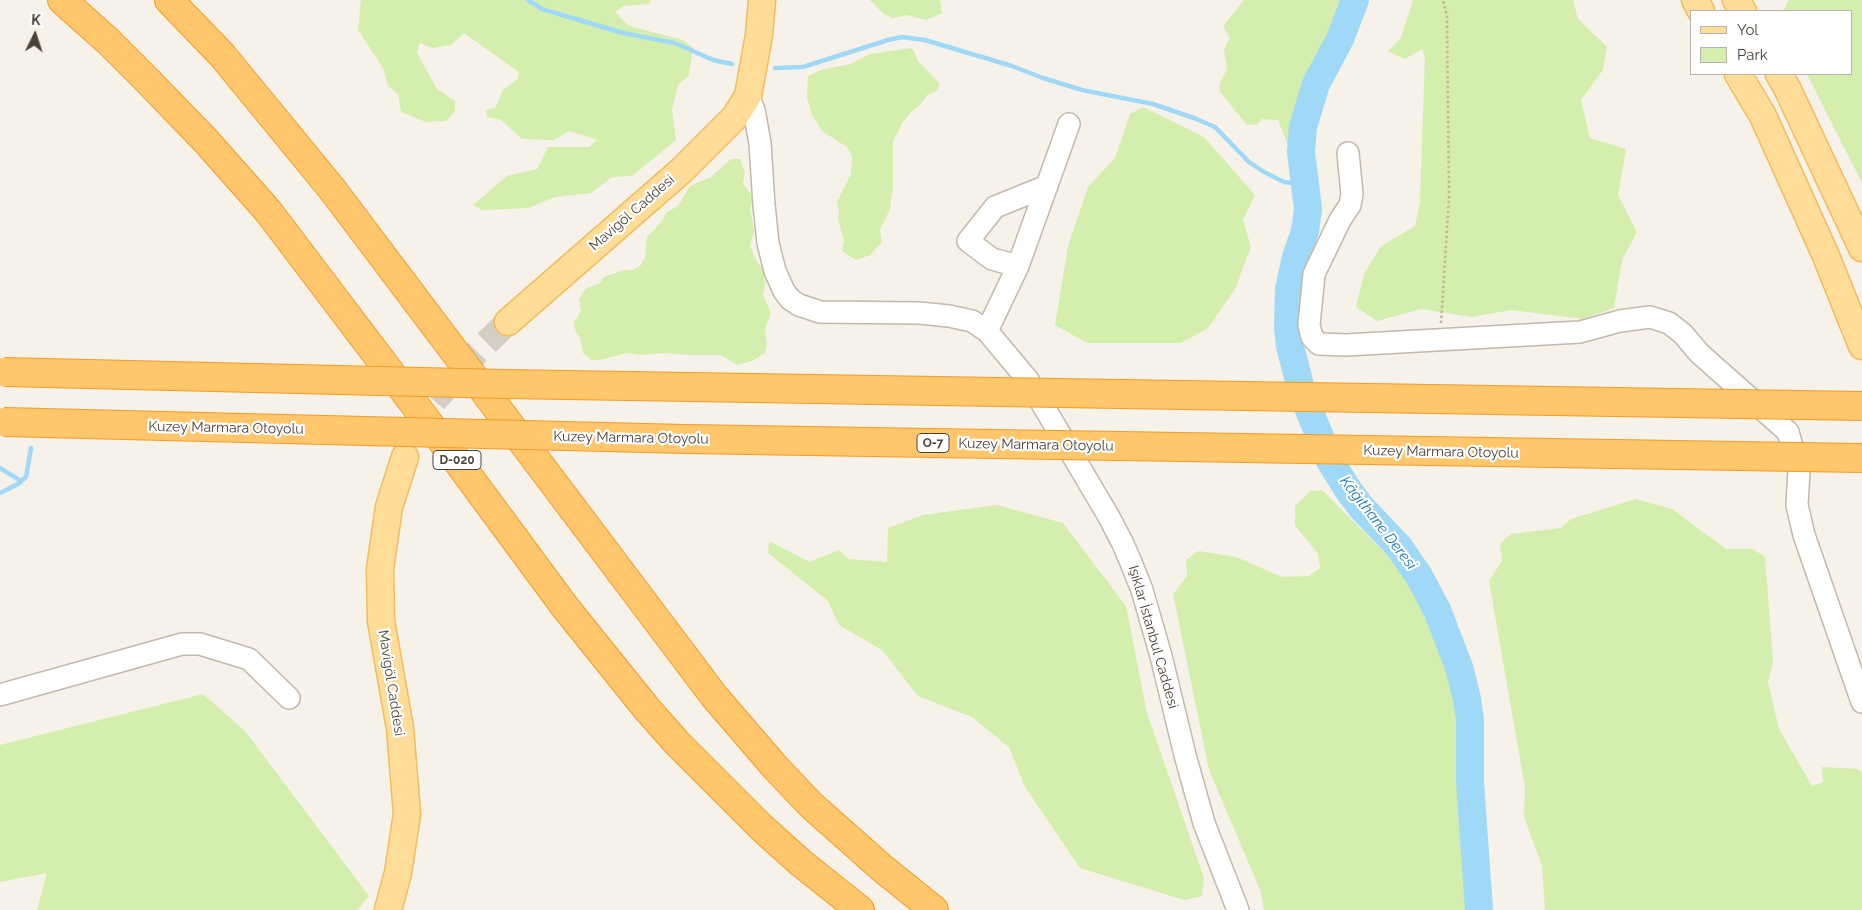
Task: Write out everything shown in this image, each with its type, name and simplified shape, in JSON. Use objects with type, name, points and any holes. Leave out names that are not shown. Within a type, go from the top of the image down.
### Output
[{"type":"highway","name":"D-020","points":[[62,0],[108,41],[147,80],[206,141],[268,211],[450,450],[565,606],[647,709],[678,744],[761,827],[801,863],[860,910]]},
{"type":"highway","points":[[169,0],[222,55],[332,189],[648,611],[714,696],[775,767],[812,805],[882,868],[934,910]]},
{"type":"highway","points":[[2,372],[515,384],[1862,406]]},
{"type":"highway","name":"Kuzey Marmara Otoyolu","points":[[2,422],[685,439],[1862,458]]},
{"type":"main road","points":[[748,96],[759,35],[762,0]]},
{"type":"main road","points":[[1739,75],[1764,116],[1826,256],[1862,346]]},
{"type":"main road","points":[[1780,75],[1862,248]]},
{"type":"main road","name":"Mavigöl Caddesi","points":[[508,322],[682,170],[735,117],[748,96]]},
{"type":"main road","name":"Mavigöl Caddesi","points":[[388,910],[398,874],[408,814],[400,728],[381,621],[380,569],[389,507],[405,457]]},
{"type":"street","name":"Işıklar İstanbul Caddesi","points":[[748,96],[754,110],[760,143],[768,243],[775,271],[784,291],[790,299],[799,305],[820,312],[919,313],[949,316],[972,321],[987,331],[1028,380],[1123,544],[1142,590],[1204,823],[1238,910]]},
{"type":"street","points":[[987,331],[1018,266],[1070,124]]},
{"type":"street","points":[[1348,154],[1352,194],[1350,205],[1340,220],[1314,274],[1309,325],[1312,337],[1319,344],[1337,345],[1580,332],[1620,321],[1650,317],[1669,323],[1683,334],[1699,353],[1788,432],[1799,471],[1797,505],[1804,535],[1862,702]]},
{"type":"street","points":[[1018,266],[992,259],[968,241],[995,207],[1047,186]]},
{"type":"street","points":[[0,695],[182,644],[200,644],[250,659],[289,698]]},
{"type":"path","points":[[1440,340],[1449,197],[1447,16],[1443,0]]},
{"type":"green space","points":[[361,0],[651,0],[649,4],[623,6],[615,12],[629,26],[683,40],[693,48],[689,75],[678,85],[672,110],[676,140],[632,176],[612,177],[591,193],[555,197],[528,208],[482,210],[473,205],[507,176],[537,169],[548,147],[589,147],[597,140],[570,131],[553,140],[522,139],[501,120],[487,117],[486,110],[495,108],[503,90],[518,79],[519,72],[464,33],[451,45],[432,48],[420,43],[417,53],[437,89],[455,101],[455,111],[446,121],[426,122],[401,112],[398,94],[388,86],[383,68],[358,30]]},
{"type":"green space","points":[[870,0],[940,0],[942,13],[926,20],[907,15],[893,18],[884,14]]},
{"type":"green space","points":[[1244,0],[1359,0],[1356,15],[1340,51],[1323,79],[1310,122],[1306,148],[1296,156],[1291,153],[1278,120],[1262,119],[1257,124],[1247,125],[1220,92],[1219,85],[1227,69],[1224,49],[1230,38],[1223,26]]},
{"type":"green space","points":[[1413,0],[1573,0],[1578,19],[1607,47],[1603,70],[1581,100],[1590,138],[1626,149],[1618,195],[1637,232],[1622,260],[1614,308],[1583,319],[1511,310],[1472,317],[1421,309],[1377,321],[1356,307],[1364,274],[1381,246],[1415,226],[1420,202],[1425,56],[1422,49],[1405,59],[1388,51],[1401,38]]},
{"type":"green space","points":[[1789,0],[1862,0],[1862,183],[1808,75],[1852,75],[1852,10],[1784,10]]},
{"type":"green space","points":[[911,48],[918,61],[940,84],[937,91],[927,95],[901,125],[893,142],[893,186],[890,209],[880,230],[882,242],[870,255],[856,260],[842,251],[844,240],[838,219],[839,210],[837,202],[851,174],[852,156],[847,147],[822,131],[812,115],[807,97],[808,76],[821,70],[850,64],[870,54]]},
{"type":"green space","points":[[1143,107],[1204,137],[1255,195],[1243,220],[1251,247],[1235,289],[1208,328],[1181,343],[1087,343],[1055,325],[1068,246],[1088,187],[1115,158],[1130,114]]},
{"type":"green space","points":[[731,159],[740,159],[745,172],[743,183],[753,197],[750,208],[754,232],[750,246],[756,260],[763,269],[765,284],[763,295],[771,313],[765,329],[767,345],[765,353],[752,361],[737,365],[721,355],[662,353],[642,355],[627,353],[600,360],[591,360],[583,353],[581,340],[575,330],[574,322],[581,311],[579,299],[585,289],[600,283],[604,277],[624,270],[634,270],[641,265],[645,257],[647,237],[662,221],[667,212],[678,206],[690,186],[711,177]]},
{"type":"green space","points":[[1322,490],[1408,576],[1448,647],[1467,749],[1466,910],[1264,910],[1261,892],[1209,770],[1173,594],[1187,576],[1186,560],[1199,551],[1236,557],[1282,577],[1309,576],[1320,568],[1318,554],[1295,525],[1295,506],[1311,491]]},
{"type":"green space","points":[[1636,499],[1672,509],[1726,549],[1753,549],[1765,557],[1773,661],[1768,682],[1779,729],[1812,786],[1823,782],[1822,767],[1858,769],[1862,773],[1862,910],[1545,910],[1542,866],[1524,817],[1525,788],[1489,581],[1502,561],[1500,544],[1511,534],[1561,528],[1571,519]]},
{"type":"green space","points":[[997,505],[1063,523],[1126,606],[1147,713],[1204,878],[1202,896],[1184,900],[1080,868],[1025,787],[1009,747],[972,717],[918,696],[882,650],[839,625],[828,601],[768,553],[769,541],[810,562],[839,550],[849,559],[887,562],[888,528],[923,515]]},
{"type":"green space","points":[[203,694],[245,731],[369,896],[357,910],[37,910],[47,873],[0,882],[0,745]]},
{"type":"waterway","points":[[528,0],[542,9],[623,33],[675,43],[713,60],[732,64]]},
{"type":"waterway","name":"Kâğıthane Deresi","points":[[1355,0],[1340,39],[1316,84],[1303,127],[1301,152],[1308,209],[1305,231],[1296,257],[1289,289],[1288,327],[1290,346],[1302,393],[1330,461],[1361,507],[1399,547],[1419,576],[1437,610],[1459,667],[1470,719],[1470,782],[1479,910]]},
{"type":"waterway","points":[[775,68],[803,67],[902,37],[925,40],[1012,66],[1082,90],[1153,104],[1194,118],[1215,127],[1249,162],[1264,172],[1284,182],[1299,184]]},
{"type":"waterway","points":[[0,493],[18,484],[26,477],[31,448]]},
{"type":"waterway","points":[[0,468],[21,481]]},
{"type":"tunnel","points":[[416,435],[434,401],[477,352],[508,322]]}]
